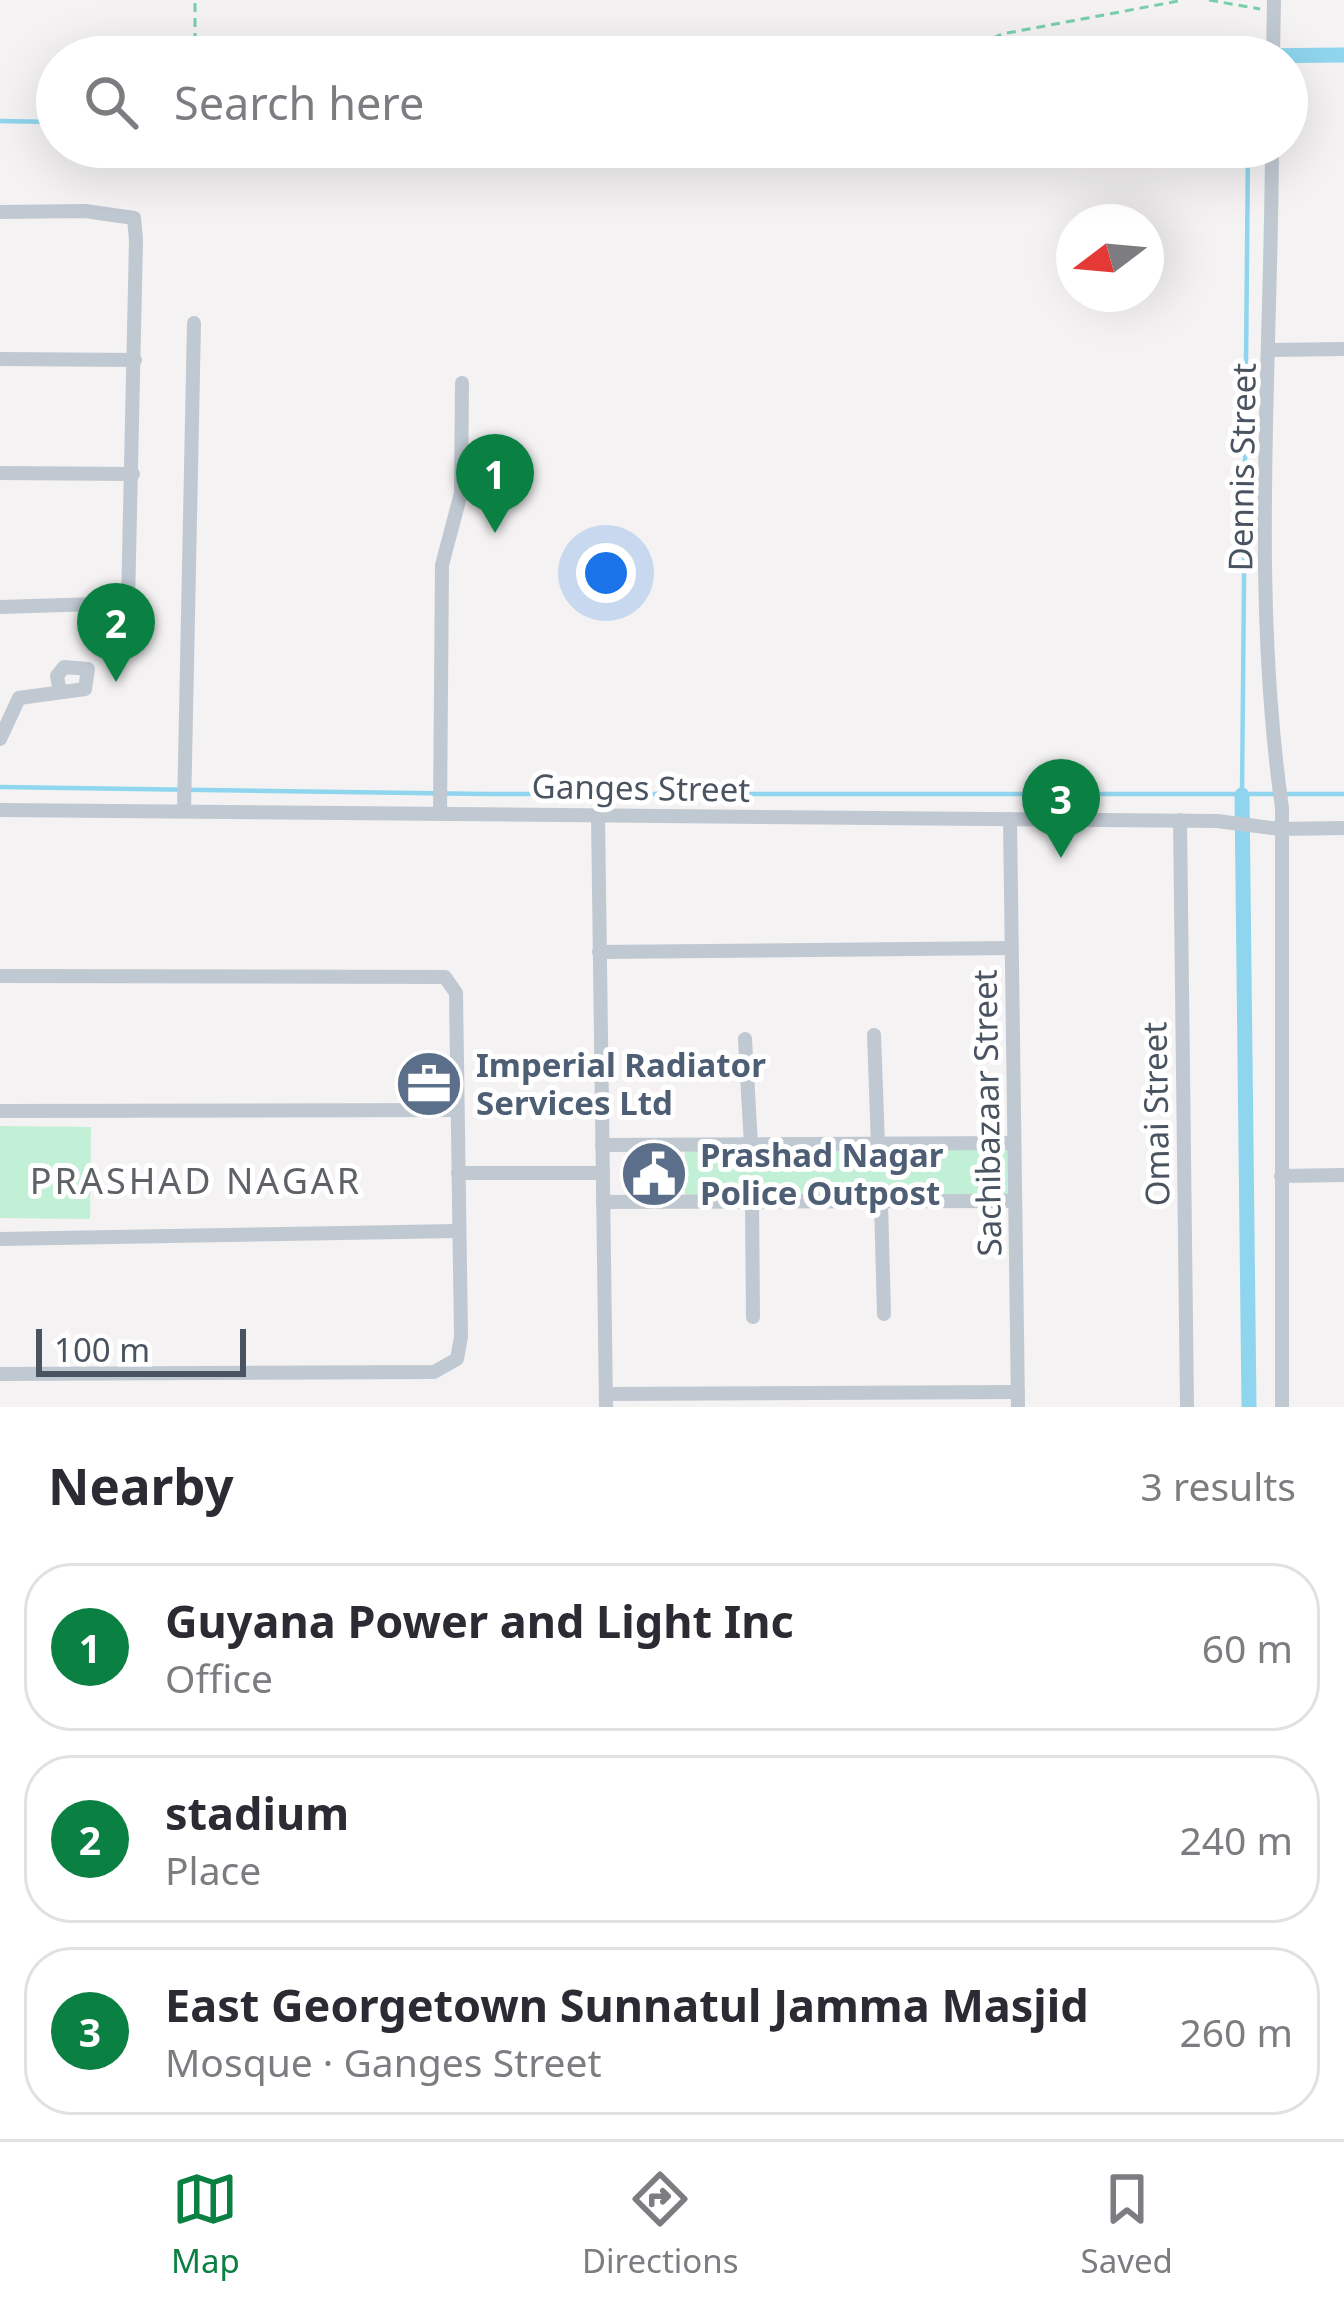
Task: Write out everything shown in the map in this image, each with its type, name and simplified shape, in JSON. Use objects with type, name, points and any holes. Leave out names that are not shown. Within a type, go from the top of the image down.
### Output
[{"type":"street","points":[[1273,36],[1274,6]]},
{"type":"street","name":"Dennis Street","points":[[1272,168],[1268,696],[1282,808],[1280,829]]},
{"type":"street","points":[[0,212],[85,211],[134,218],[135,360],[128,603],[0,608]]},
{"type":"street","points":[[184,796],[194,323]]},
{"type":"street","points":[[1271,350],[1344,349]]},
{"type":"street","points":[[0,359],[135,360]]},
{"type":"street","points":[[440,806],[442,565],[461,493],[462,383]]},
{"type":"street","points":[[0,472],[133,474]]},
{"type":"street","points":[[0,739],[19,698],[60,692]]},
{"type":"street","name":"Ganges Street","points":[[0,810],[184,796],[598,815],[1217,820],[1280,829],[1344,828]]},
{"type":"street","points":[[598,815],[606,1401],[1018,1399]]},
{"type":"street","name":"Sachibazaar Street","points":[[1010,819],[1018,1399]]},
{"type":"street","name":"Omai Street","points":[[1180,820],[1187,1407]]},
{"type":"street","points":[[1280,829],[1282,1407]]},
{"type":"street","points":[[599,952],[1012,948]]},
{"type":"street","points":[[0,976],[432,974],[452,985],[461,1337],[457,1359],[448,1367],[416,1373],[0,1374]]},
{"type":"street","points":[[874,1035],[878,1145]]},
{"type":"street","points":[[745,1039],[751,1144]]},
{"type":"street","points":[[0,1111],[457,1110]]},
{"type":"street","points":[[602,1144],[1014,1143]]},
{"type":"street","points":[[458,1173],[603,1173]]},
{"type":"street","points":[[1281,1176],[1344,1175]]},
{"type":"street","points":[[603,1202],[1015,1201]]},
{"type":"street","points":[[752,1202],[753,1317]]},
{"type":"street","points":[[881,1203],[884,1314]]},
{"type":"street","points":[[0,1239],[458,1231]]},
{"type":"path","points":[[195,0],[195,36]]},
{"type":"path","points":[[998,36],[1184,0]]},
{"type":"path","points":[[1209,0],[1274,6]]},
{"type":"green space","points":[[0,1126],[91,1127],[90,1219],[0,1218]]},
{"type":"green space","points":[[1014,1143],[1015,1201],[685,1203],[685,1145]]},
{"type":"waterway","points":[[1308,55],[1344,55]]},
{"type":"waterway","points":[[0,121],[36,122]]},
{"type":"waterway","points":[[1242,795],[1248,168]]},
{"type":"waterway","points":[[0,787],[485,794],[1344,794]]},
{"type":"waterway","points":[[1242,795],[1249,1407]]},
{"type":"place","name":"Guyana Power and Light Inc","points":[[495,533]]},
{"type":"place","name":"stadium","points":[[116,682]]},
{"type":"place","name":"East Georgetown Sunnatul Jamma Masjid","points":[[1061,858]]},
{"type":"place","name":"Imperial Radiator Services Ltd","points":[[429,1084]]},
{"type":"place","name":"Prashad Nagar Police Outpost","points":[[654,1174]]},
{"type":"district","name":"PRASHAD NAGAR","points":[[196,1181]]}]
